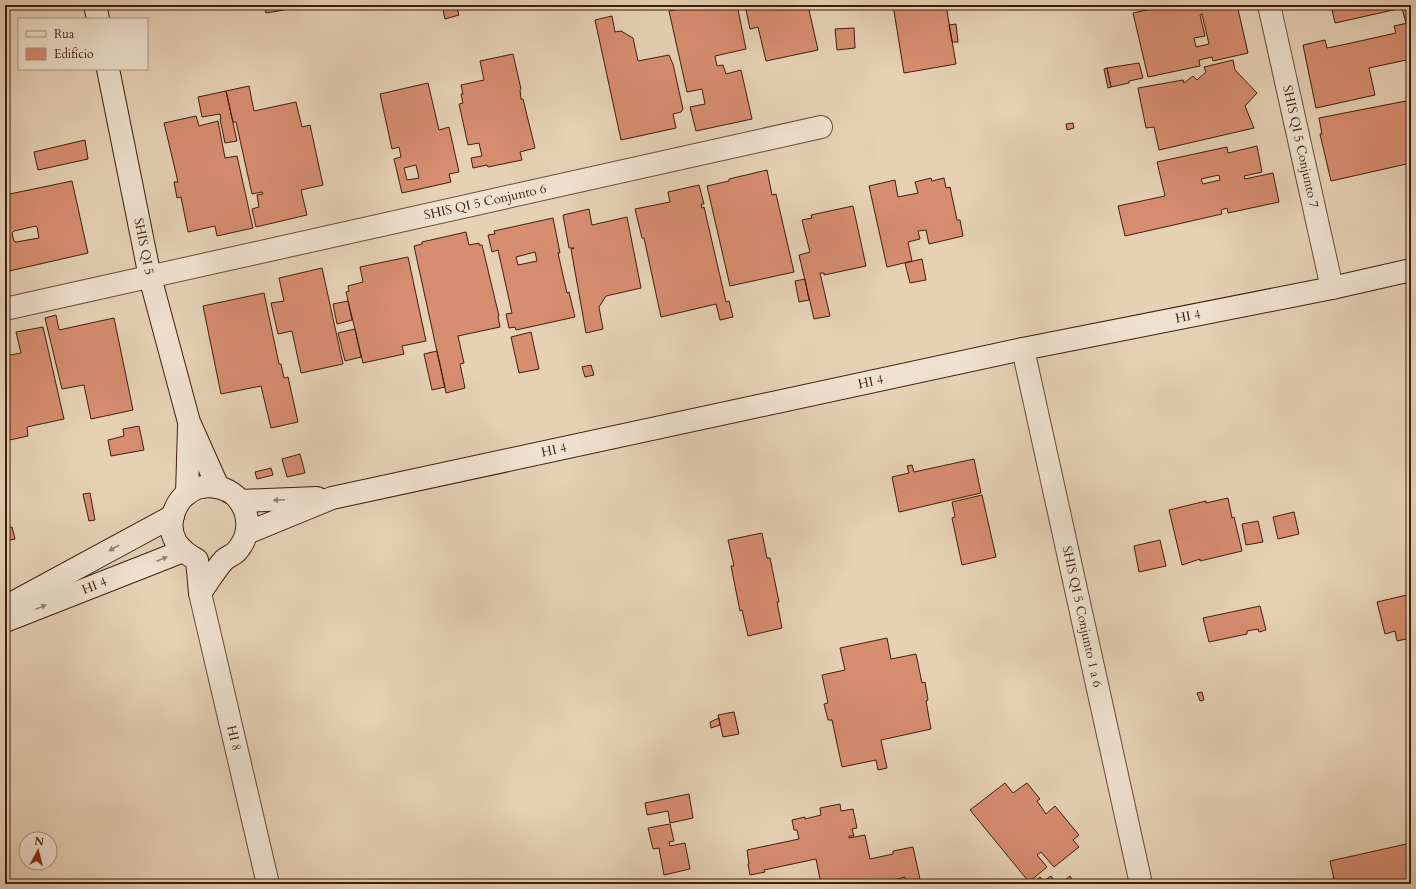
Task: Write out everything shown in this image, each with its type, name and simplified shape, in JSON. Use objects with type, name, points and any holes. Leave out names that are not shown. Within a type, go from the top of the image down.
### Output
[{"type":"street","points":[[95,5],[98,18]]},
{"type":"street","name":"SHIS QI 5 Conjunto 7","points":[[1270,5],[1332,288]]},
{"type":"street","name":"SHIS QI 5","points":[[108,70],[150,277],[189,422],[218,487]]},
{"type":"street","name":"SHIS QI 5 Conjunto 6","points":[[5,309],[821,127]]},
{"type":"street","name":"HI 4","points":[[247,533],[332,498],[1023,348],[1332,288],[1411,270]]},
{"type":"street","name":"SHIS QI 5 Conjunto 1 a 6","points":[[1023,348],[1141,884]]},
{"type":"street","name":"SHIS QI 5","points":[[187,494],[189,422]]},
{"type":"street","points":[[183,551],[175,540],[172,528],[172,516],[178,504],[187,494],[202,487],[218,487],[234,495],[240,501],[246,511],[248,522],[247,533],[243,544],[235,553],[225,559],[200,593]]},
{"type":"street","name":"HI 4","points":[[240,501],[332,498]]},
{"type":"street","name":"HI 4","points":[[5,607],[172,516]]},
{"type":"street","name":"HI 4","points":[[5,621],[183,551]]},
{"type":"street","name":"HI 8","points":[[183,551],[197,560],[200,593],[268,884]]},
{"type":"building","points":[[264,5],[283,5],[284,10],[266,13]]},
{"type":"building","points":[[442,5],[456,5],[459,15],[445,19]]},
{"type":"building","points":[[698,5],[737,5],[746,49],[715,56],[717,66],[723,65],[726,74],[741,70],[752,119],[696,131],[690,107],[705,104],[702,89],[687,92],[669,11]]},
{"type":"building","points":[[745,5],[820,5],[821,7],[809,10],[818,50],[766,61],[758,27],[750,29]]},
{"type":"building","points":[[893,5],[946,5],[956,64],[904,73]]},
{"type":"building","points":[[1170,5],[1237,5],[1248,53],[1213,61],[1212,57],[1199,60],[1200,66],[1148,77],[1133,13]],"holes":[[[1202,14],[1209,44],[1196,47],[1194,38],[1205,36],[1200,15]]]},
{"type":"building","points":[[1331,5],[1411,5],[1411,22],[1406,23],[1402,8],[1335,23]]},
{"type":"building","points":[[612,16],[615,32],[621,31],[633,38],[638,61],[669,55],[673,64],[683,109],[681,112],[673,114],[676,128],[621,140],[595,20]]},
{"type":"building","points":[[1408,23],[1411,36],[1411,59],[1369,68],[1375,95],[1316,108],[1303,45],[1325,40],[1327,48],[1342,45],[1396,33],[1394,26]]},
{"type":"building","points":[[956,24],[958,42],[952,42],[949,25]]},
{"type":"building","points":[[854,28],[855,48],[837,50],[835,29]]},
{"type":"building","points":[[513,54],[521,89],[521,99],[523,99],[535,148],[520,152],[522,160],[488,167],[487,165],[473,168],[471,158],[482,156],[479,143],[468,145],[459,104],[463,103],[461,85],[484,80],[480,61]]},
{"type":"building","points":[[1233,60],[1235,70],[1257,93],[1245,106],[1254,128],[1159,150],[1154,127],[1146,128],[1138,88],[1183,80],[1184,83],[1193,76],[1197,80],[1206,72],[1204,67]]},
{"type":"building","points":[[1139,63],[1143,78],[1111,87],[1107,68]]},
{"type":"building","points":[[1107,68],[1111,87],[1108,88],[1104,69]]},
{"type":"building","points":[[428,83],[439,130],[449,127],[459,172],[449,174],[451,182],[402,193],[394,159],[401,157],[399,147],[392,149],[380,94]],"holes":[[[416,165],[419,178],[407,180],[404,168]]]},
{"type":"building","points":[[249,86],[254,111],[296,102],[302,127],[310,125],[323,185],[301,190],[307,215],[256,227],[252,209],[259,207],[257,195],[263,194],[262,192],[252,194],[236,122],[233,122],[226,91]]},
{"type":"building","points":[[226,91],[237,141],[225,143],[220,114],[202,117],[198,97]]},
{"type":"building","points":[[1411,100],[1411,163],[1331,181],[1320,134],[1322,134],[1319,118]]},
{"type":"building","points":[[196,116],[199,126],[218,121],[225,158],[237,156],[253,228],[217,236],[215,226],[188,232],[181,197],[177,198],[174,182],[178,182],[164,123]]},
{"type":"building","points":[[1073,123],[1074,128],[1067,130],[1066,124]]},
{"type":"building","points":[[85,140],[88,159],[38,170],[34,152]]},
{"type":"building","points":[[1257,146],[1262,172],[1244,176],[1245,179],[1273,173],[1279,202],[1228,213],[1227,208],[1221,210],[1222,214],[1125,236],[1118,206],[1165,196],[1157,162],[1227,147],[1228,153]],"holes":[[[1219,175],[1220,180],[1203,184],[1201,179]]]},
{"type":"building","points":[[767,170],[772,195],[776,194],[794,272],[730,286],[707,186]]},
{"type":"building","points":[[931,178],[932,181],[944,178],[946,188],[950,187],[957,220],[960,220],[963,236],[929,244],[926,230],[918,231],[920,239],[908,242],[912,261],[887,267],[869,186],[895,180],[898,197],[918,193],[915,182]]},
{"type":"building","points":[[72,181],[88,253],[5,272],[5,195]],"holes":[[[37,227],[39,238],[16,242],[14,241],[12,233],[14,231]]]},
{"type":"building","points":[[699,185],[704,204],[701,204],[702,208],[704,207],[726,302],[729,301],[733,317],[720,320],[716,304],[661,317],[644,238],[642,238],[635,209],[670,202],[668,192]]},
{"type":"building","points":[[853,206],[866,266],[824,275],[824,273],[820,273],[830,316],[814,319],[799,255],[810,252],[802,220],[812,218],[811,215]]},
{"type":"building","points":[[589,209],[592,225],[627,217],[641,288],[606,296],[599,307],[603,329],[586,333],[571,249],[574,248],[569,248],[563,215]]},
{"type":"building","points":[[553,218],[560,253],[558,253],[567,293],[569,292],[575,317],[516,330],[515,327],[509,328],[506,314],[512,313],[498,250],[492,252],[488,235],[495,234],[494,231]],"holes":[[[535,252],[537,261],[518,265],[516,257]]]},
{"type":"building","points":[[466,232],[469,245],[479,243],[479,245],[482,245],[499,316],[500,327],[458,336],[464,363],[460,364],[465,388],[446,393],[414,246],[422,244],[422,242]]},
{"type":"building","points":[[408,257],[426,341],[402,346],[404,354],[363,363],[346,292],[349,291],[348,286],[363,282],[360,267]]},
{"type":"building","points":[[922,259],[926,280],[910,283],[905,263]]},
{"type":"building","points":[[322,268],[343,364],[301,373],[292,331],[278,334],[271,303],[284,301],[279,278]]},
{"type":"building","points":[[805,279],[809,300],[799,302],[795,281]]},
{"type":"building","points":[[264,293],[279,364],[281,364],[284,378],[288,377],[298,422],[271,428],[261,386],[221,394],[203,306]]},
{"type":"building","points":[[348,301],[352,320],[337,324],[333,304]]},
{"type":"building","points":[[56,315],[59,330],[114,318],[133,410],[91,419],[84,385],[62,389],[45,318]]},
{"type":"building","points":[[43,327],[64,419],[27,427],[28,436],[5,441],[5,356],[21,353],[16,332]]},
{"type":"building","points":[[355,329],[361,357],[345,361],[338,333]]},
{"type":"building","points":[[531,332],[539,369],[519,373],[511,337]]},
{"type":"building","points":[[437,351],[445,387],[432,390],[424,354]]},
{"type":"building","points":[[591,365],[594,375],[585,377],[582,367]]},
{"type":"building","points":[[139,426],[144,450],[111,456],[108,440],[124,436],[123,429]]},
{"type":"building","points":[[300,454],[305,473],[287,477],[282,459]]},
{"type":"building","points":[[974,459],[981,493],[899,512],[892,477],[909,473],[907,466],[912,465],[914,472]]},
{"type":"building","points":[[271,468],[273,475],[257,479],[255,472]]},
{"type":"building","points":[[90,493],[95,520],[89,521],[83,494]]},
{"type":"building","points":[[982,495],[996,557],[962,565],[952,518],[955,517],[952,502]]},
{"type":"building","points":[[1228,498],[1232,518],[1234,517],[1242,551],[1200,561],[1200,559],[1182,565],[1169,510],[1206,501],[1206,503]]},
{"type":"building","points":[[1294,512],[1299,534],[1278,539],[1273,517]]},
{"type":"building","points":[[1258,521],[1263,542],[1246,545],[1242,524]]},
{"type":"building","points":[[12,527],[15,539],[5,541],[5,528]]},
{"type":"building","points":[[762,533],[767,558],[770,558],[779,602],[777,602],[782,628],[748,636],[742,610],[740,611],[731,566],[734,566],[728,540]]},
{"type":"building","points":[[1160,540],[1166,566],[1139,572],[1134,546]]},
{"type":"building","points":[[1411,594],[1411,638],[1397,641],[1395,631],[1385,634],[1377,602]]},
{"type":"building","points":[[1260,606],[1266,630],[1259,632],[1258,629],[1247,631],[1247,634],[1209,642],[1203,618]]},
{"type":"building","points":[[887,638],[891,659],[916,654],[922,683],[925,682],[928,700],[926,701],[931,729],[881,740],[887,768],[878,770],[876,760],[842,767],[832,720],[828,720],[824,704],[828,703],[822,675],[845,670],[840,648]]},
{"type":"building","points":[[1202,692],[1204,700],[1200,701],[1197,693]]},
{"type":"building","points":[[734,712],[739,734],[723,737],[718,715]]},
{"type":"building","points":[[719,718],[720,725],[711,728],[710,722]]},
{"type":"building","points":[[1005,783],[1013,793],[1027,783],[1040,799],[1037,801],[1046,814],[1055,806],[1079,835],[1073,840],[1079,847],[1054,867],[1041,852],[1037,855],[1047,867],[1029,882],[970,810]]},
{"type":"building","points":[[689,794],[693,818],[670,823],[668,811],[647,815],[645,803]]},
{"type":"building","points":[[840,804],[841,811],[853,809],[857,828],[852,829],[854,836],[849,836],[849,838],[865,835],[870,859],[893,854],[893,851],[913,847],[920,879],[906,881],[905,877],[878,884],[821,884],[816,859],[764,870],[765,872],[750,875],[747,850],[799,839],[797,830],[794,830],[792,820],[805,817],[805,819],[821,815],[820,808]]},
{"type":"building","points":[[670,824],[674,841],[669,842],[670,846],[685,843],[690,869],[664,875],[659,848],[653,849],[648,828]]},
{"type":"building","points":[[1411,843],[1411,884],[1335,884],[1330,861]]},
{"type":"building","points":[[1051,876],[1057,884],[1032,884],[1040,877],[1044,881]]},
{"type":"building","points":[[1070,876],[1074,884],[1060,884],[1064,881]]}]
